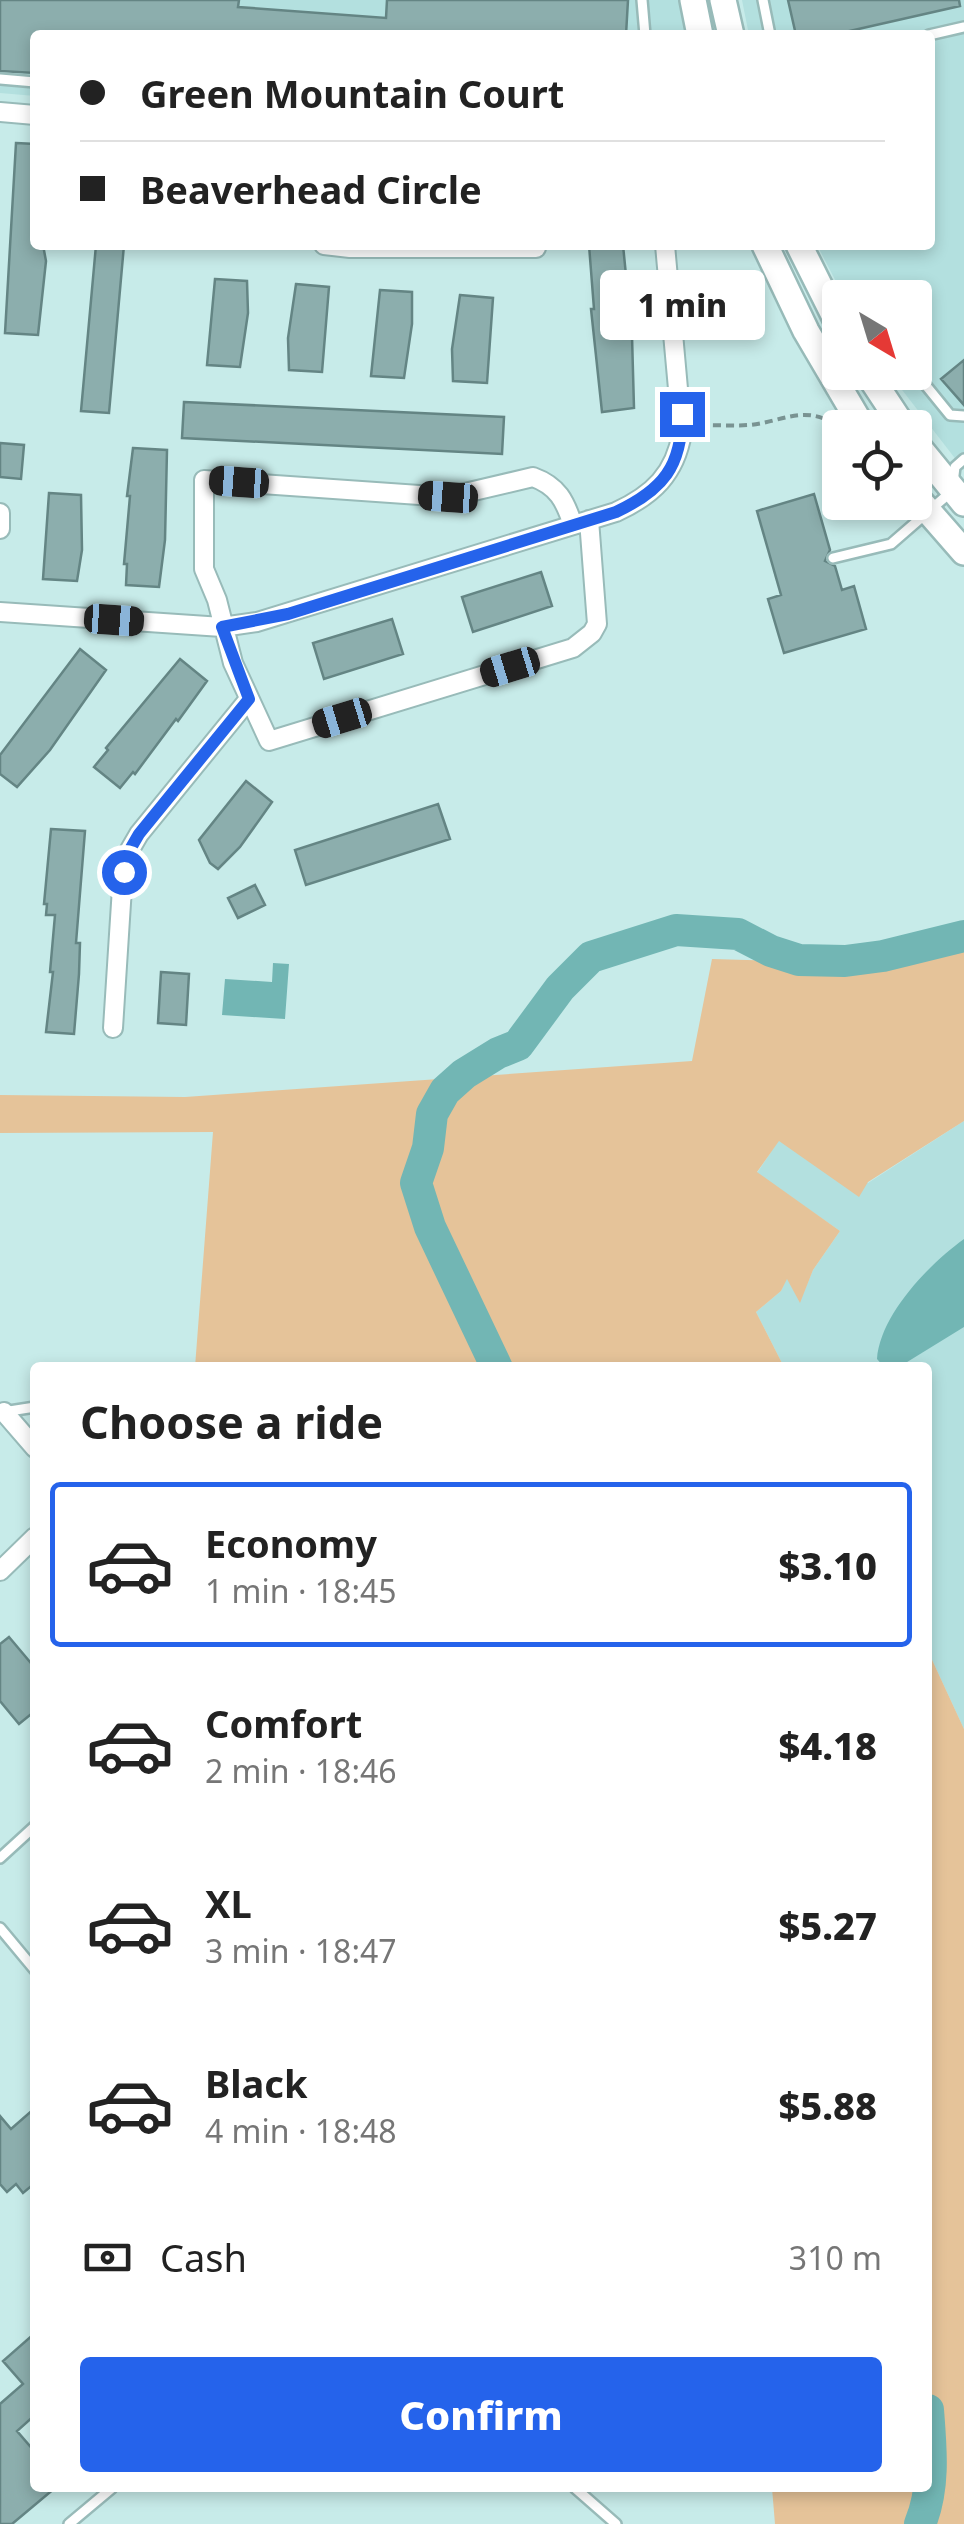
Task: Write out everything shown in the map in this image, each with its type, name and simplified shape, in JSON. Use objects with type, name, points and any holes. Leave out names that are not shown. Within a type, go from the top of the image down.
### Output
[{"type":"main road","points":[[692,0],[699,30]]},
{"type":"main road","points":[[724,0],[729,30]]},
{"type":"main road","points":[[767,250],[806,331],[852,410]]},
{"type":"main road","points":[[802,250],[822,290]]},
{"type":"main road","points":[[932,463],[960,495]]},
{"type":"main road","points":[[932,515],[964,552]]},
{"type":"street","points":[[0,112],[30,115]]},
{"type":"street","points":[[0,612],[222,627],[288,614],[639,502],[658,488],[679,452],[682,425],[665,250]]},
{"type":"street","points":[[534,477],[558,491],[581,522],[597,624],[573,648],[269,741],[222,627],[217,600],[204,569],[204,480],[448,497],[534,477]]},
{"type":"street","points":[[0,514],[0,529]]},
{"type":"street","points":[[113,1028],[128,853],[139,834],[249,699]]},
{"type":"street","points":[[2,1412],[30,1443]]},
{"type":"street","points":[[0,1570],[30,1541]]},
{"type":"lane","points":[[642,0],[644,30]]},
{"type":"lane","points":[[690,30],[692,0]]},
{"type":"lane","points":[[764,0],[769,30]]},
{"type":"lane","points":[[935,34],[964,27]]},
{"type":"lane","points":[[0,80],[30,82]]},
{"type":"lane","points":[[930,390],[950,415],[964,416]]},
{"type":"lane","points":[[932,502],[960,495],[955,467],[964,460]]},
{"type":"lane","points":[[832,558],[891,544],[910,520]]},
{"type":"lane","points":[[2,1412],[30,1408]]},
{"type":"lane","points":[[0,1858],[30,1831]]},
{"type":"lane","points":[[0,1928],[30,1964]]},
{"type":"lane","points":[[68,2524],[107,2492]]},
{"type":"lane","points":[[580,2492],[616,2524]]},
{"type":"path","points":[[682,425],[754,424],[785,416],[822,416]]},
{"type":"shaded area","points":[[0,0],[682,0],[689,30],[30,30],[30,96],[0,93]]},
{"type":"shaded area","points":[[742,0],[964,0],[964,470],[932,429],[932,410],[918,410],[902,390],[932,390],[932,280],[835,280],[820,250],[935,250],[935,30],[748,30]]},
{"type":"shaded area","points":[[964,938],[964,1121],[868,1182],[859,1197],[779,1141],[757,1172],[840,1231],[813,1270],[800,1303],[787,1279],[781,1291],[756,1312],[781,1362],[195,1362],[213,1132],[0,1133],[0,1095],[185,1097],[692,1061],[712,959],[818,962],[907,954]]},
{"type":"shaded area","points":[[273,963],[289,964],[285,1019],[222,1015],[225,979],[272,982]]},
{"type":"shaded area","points":[[964,1121],[964,1729],[932,1660],[932,1362],[781,1362],[756,1312],[781,1291],[787,1278],[800,1301],[813,1270],[840,1231],[757,1173],[779,1140],[868,1183]]},
{"type":"shaded area","points":[[964,1239],[964,1327],[907,1362],[880,1362],[880,1342],[887,1325],[936,1262]]},
{"type":"shaded area","points":[[932,1660],[964,1729],[964,2524],[775,2524],[772,2492],[932,2492]]},
{"type":"building","points":[[0,0],[239,0],[238,7],[386,18],[387,0],[628,0],[626,30],[30,30],[30,73],[0,71]]},
{"type":"building","points":[[788,0],[959,0],[960,6],[854,30],[795,30]]},
{"type":"building","points":[[16,143],[30,144],[30,250],[44,250],[46,261],[38,335],[5,333]]},
{"type":"building","points":[[96,250],[124,250],[109,413],[81,411]]},
{"type":"building","points":[[589,250],[623,250],[634,408],[602,412]]},
{"type":"building","points":[[215,279],[247,281],[248,313],[240,367],[207,365]]},
{"type":"building","points":[[296,284],[329,287],[322,372],[289,370],[288,338]]},
{"type":"building","points":[[380,290],[412,292],[404,378],[371,376]]},
{"type":"building","points":[[460,295],[493,298],[487,383],[453,381],[452,349]]},
{"type":"building","points":[[964,360],[964,405],[941,379]]},
{"type":"building","points":[[184,402],[504,417],[502,454],[182,438]]},
{"type":"building","points":[[0,443],[24,445],[21,479],[0,477]]},
{"type":"building","points":[[133,448],[167,450],[165,540],[159,587],[126,585],[127,496]]},
{"type":"building","points":[[49,493],[81,495],[82,550],[77,581],[43,579]]},
{"type":"building","points":[[814,494],[830,550],[825,561],[835,566],[842,590],[854,586],[866,629],[784,653],[768,599],[781,595],[757,511]]},
{"type":"building","points":[[541,572],[552,606],[473,632],[462,597]]},
{"type":"building","points":[[392,619],[403,654],[324,679],[313,643]]},
{"type":"building","points":[[80,649],[106,670],[50,750],[17,787],[0,774],[0,755]]},
{"type":"building","points":[[180,659],[207,681],[120,788],[94,767]]},
{"type":"building","points":[[246,781],[272,802],[240,847],[218,869],[210,863],[199,840]]},
{"type":"building","points":[[438,804],[450,839],[306,885],[295,850]]},
{"type":"building","points":[[51,829],[85,831],[74,1034],[46,1032],[55,915],[46,915],[44,904]]},
{"type":"building","points":[[255,885],[265,905],[238,918],[228,898]]},
{"type":"building","points":[[161,972],[189,974],[186,1025],[158,1023]]},
{"type":"building","points":[[9,1637],[30,1662],[30,1715],[19,1724],[0,1701],[0,1644]]},
{"type":"building","points":[[30,2112],[30,2187],[23,2193],[16,2184],[7,2192],[0,2184],[0,2116],[11,2129]]},
{"type":"building","points":[[30,2337],[30,2419],[17,2431],[30,2446],[30,2492],[50,2492],[12,2524],[0,2524],[0,2404],[23,2384],[3,2361]]},
{"type":"waterway","points":[[494,1362],[430,1227],[416,1183],[428,1148],[432,1114],[445,1091],[464,1074],[518,1045],[560,988],[591,957],[676,930],[738,934],[799,960],[845,961],[964,936]]},
{"type":"waterway","points":[[920,2524],[928,2492]]},
{"type":"route","points":[[124,872],[128,853],[139,834],[249,699],[222,627],[288,614],[639,502],[658,488],[679,452],[682,414]]}]
